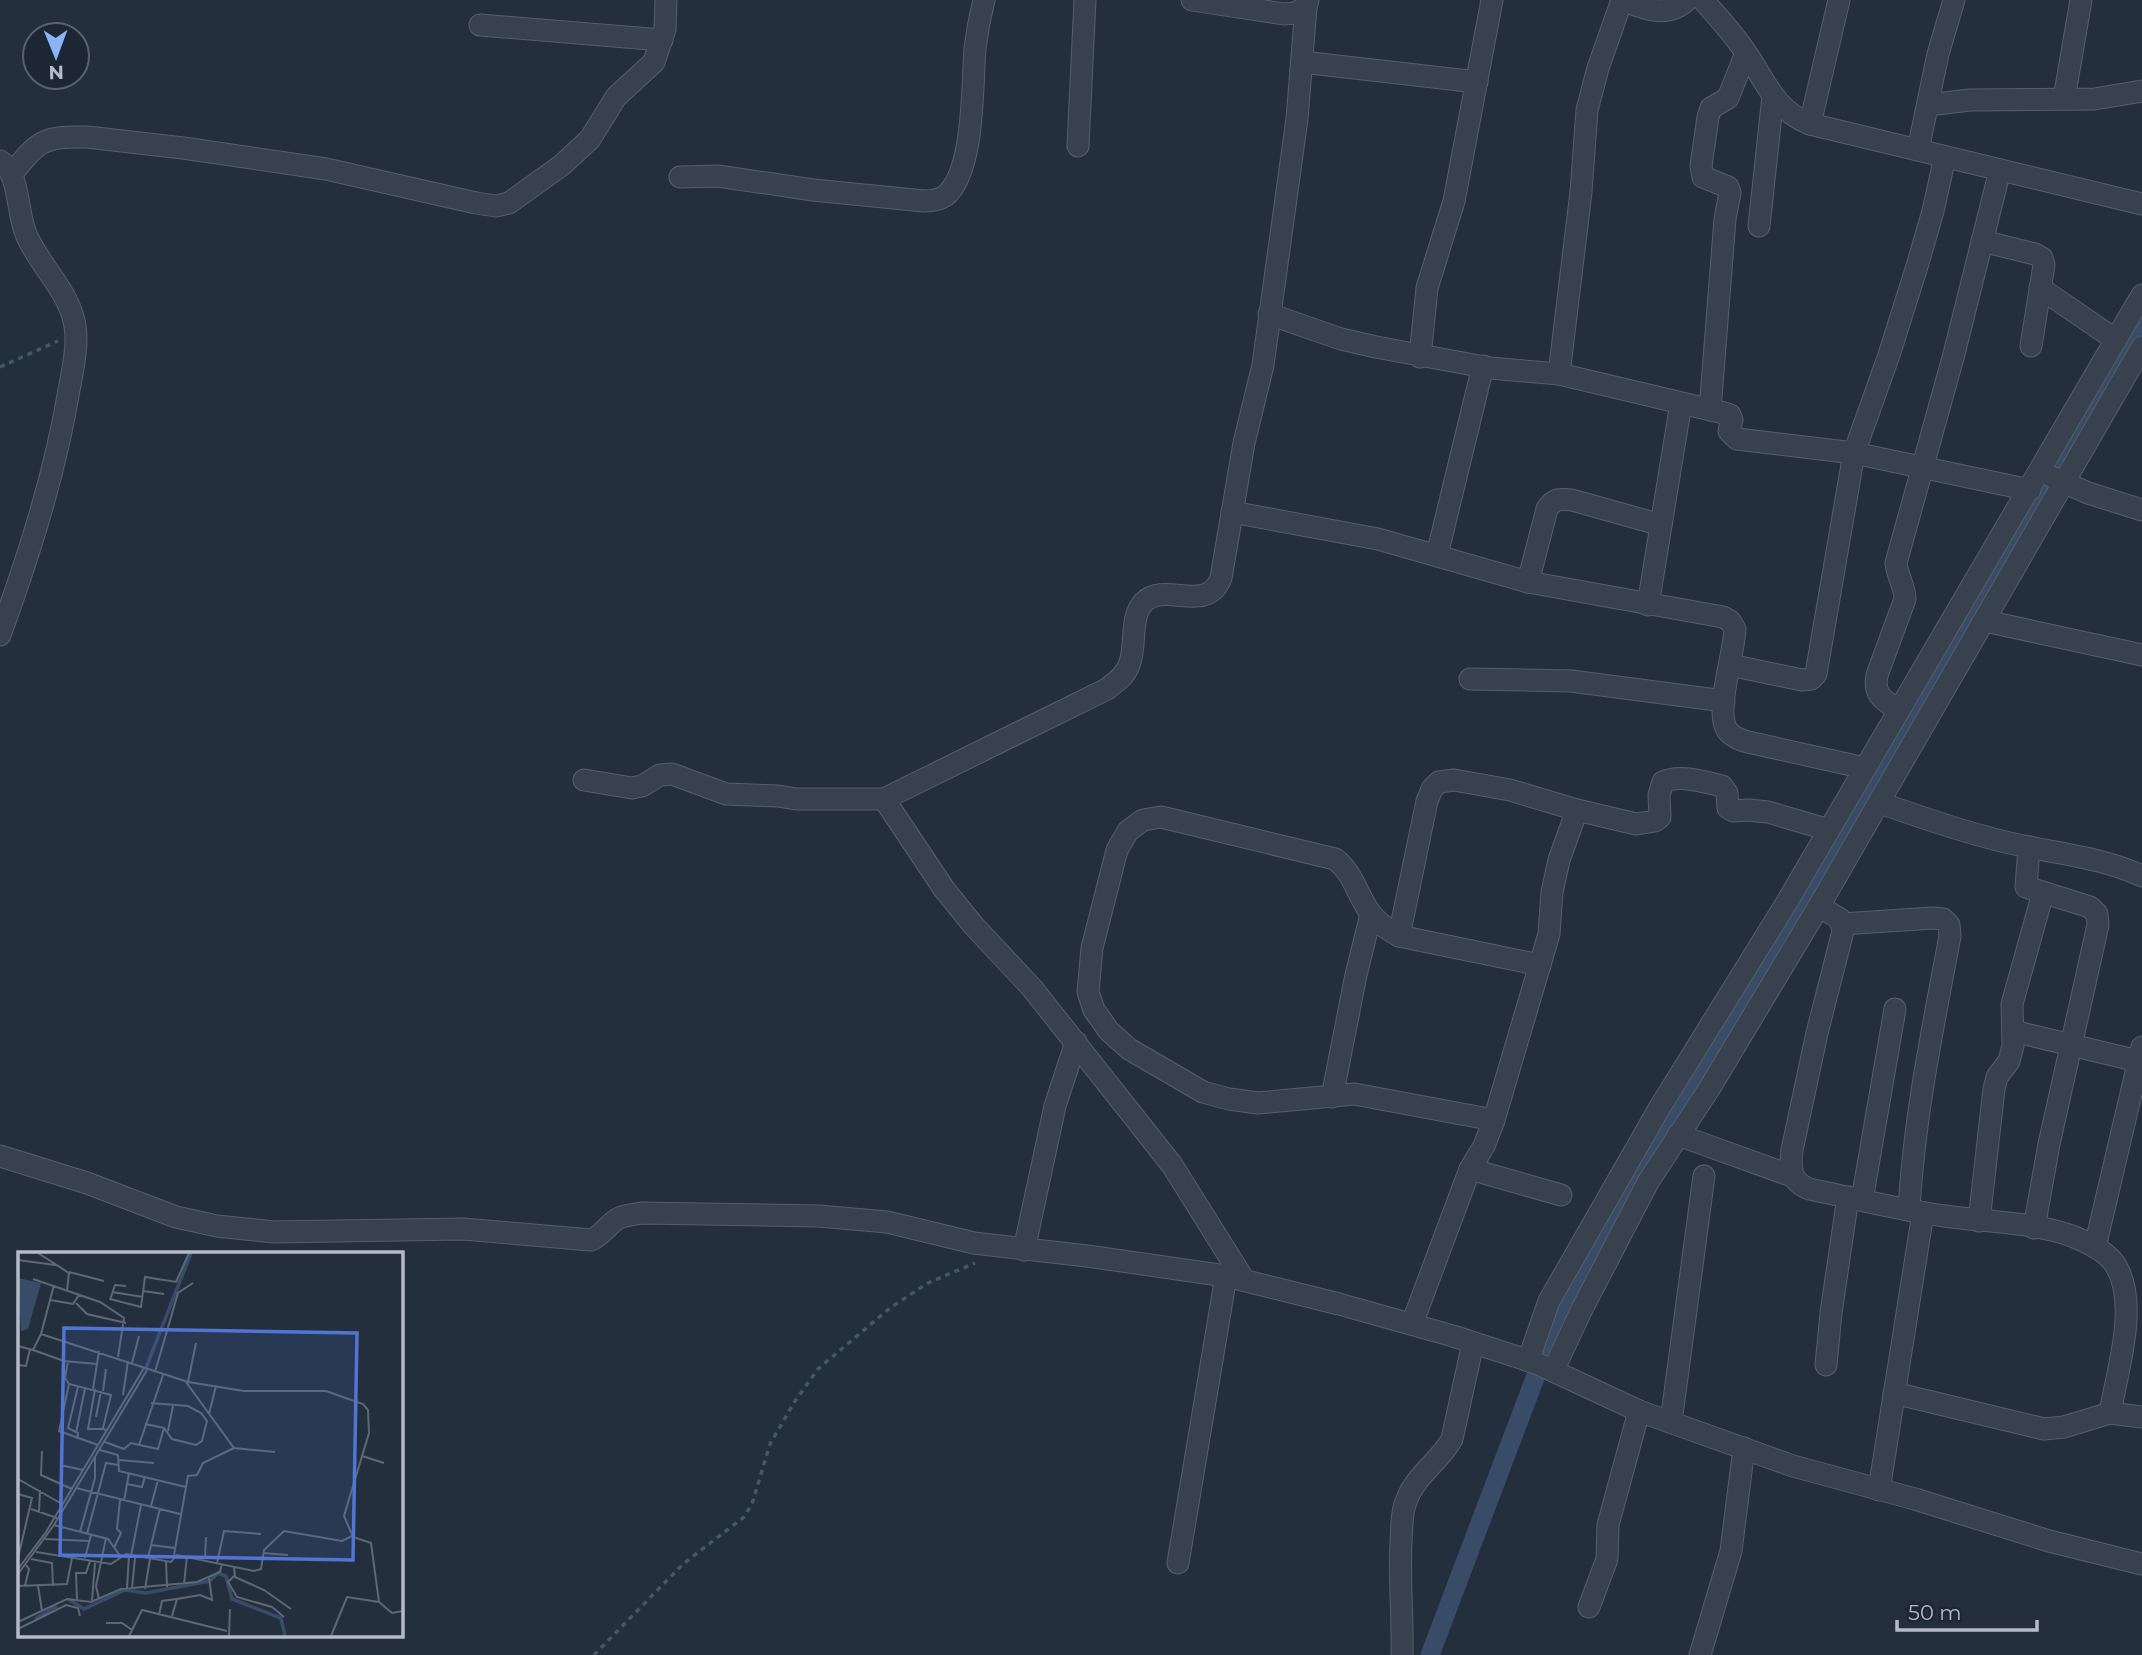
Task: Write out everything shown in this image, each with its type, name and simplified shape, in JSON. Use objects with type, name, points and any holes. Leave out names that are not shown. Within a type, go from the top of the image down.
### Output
[{"type":"street","points":[[0,635],[39,521],[60,444],[74,364],[76,333],[63,295],[24,231],[6,167],[33,147],[47,141],[64,136],[87,137],[326,169],[476,203],[496,206],[509,204],[562,165],[590,139],[616,97],[654,62],[665,29],[666,0]]},
{"type":"street","points":[[680,177],[718,176],[813,190],[924,201],[945,196],[954,186],[962,169],[972,113],[975,47],[984,0]]},
{"type":"street","points":[[1078,146],[1085,0]]},
{"type":"street","points":[[1192,0],[1284,14],[1295,13],[1307,4]]},
{"type":"street","points":[[1420,357],[1427,288],[1454,201],[1492,0]]},
{"type":"street","points":[[1559,374],[1581,192],[1587,110],[1598,68],[1631,2],[1662,12],[1680,6],[1687,0]]},
{"type":"street","points":[[1703,0],[1746,53],[1773,96],[1794,118],[2142,204]]},
{"type":"street","points":[[1810,124],[1839,0]]},
{"type":"street","points":[[1917,150],[1938,54],[1954,0]]},
{"type":"street","points":[[2064,99],[2081,0]]},
{"type":"street","points":[[584,780],[632,788],[642,786],[660,775],[672,774],[726,794],[796,799],[884,799],[1107,689],[1122,678],[1133,655],[1137,615],[1142,604],[1152,597],[1196,597],[1210,593],[1217,587],[1221,578],[1244,443],[1263,365],[1285,213],[1307,4]]},
{"type":"street","points":[[480,25],[662,40]]},
{"type":"street","points":[[1710,410],[1725,219],[1730,193],[1728,187],[1703,177],[1701,166],[1711,108],[1728,98],[1746,53]]},
{"type":"street","points":[[1301,62],[1477,82]]},
{"type":"street","points":[[1928,105],[1970,100],[2094,99],[2142,91]]},
{"type":"street","points":[[1759,226],[1773,96]]},
{"type":"street","points":[[1730,665],[1802,680],[1811,679],[1816,674],[1854,453],[1918,263],[1945,157]]},
{"type":"street","points":[[1899,710],[1881,699],[1875,686],[1905,599],[1896,563],[2000,170]]},
{"type":"street","points":[[1982,241],[2042,258],[2044,265],[2031,346]]},
{"type":"street","points":[[2040,288],[2116,340]]},
{"type":"street","points":[[1541,1366],[1581,1311],[1648,1182],[1819,906],[1985,621],[2047,480],[2116,340],[2142,295]]},
{"type":"street","points":[[1269,314],[1341,339],[1420,357],[1559,374],[1730,415],[1732,420],[1729,431],[1737,439],[1854,453],[1923,467],[2047,480],[2142,510]]},
{"type":"street","points":[[1541,1366],[1544,1315],[1558,1284],[1660,1107],[1787,902],[1951,618],[2047,480],[2136,371],[2142,347]]},
{"type":"street","points":[[1437,555],[1483,366]]},
{"type":"street","points":[[1648,604],[1681,403]]},
{"type":"street","points":[[1528,582],[1547,509],[1552,501],[1572,500],[1661,525]]},
{"type":"street","points":[[1232,512],[1378,539],[1528,582],[1723,617],[1730,621],[1735,629],[1724,701],[1723,718],[1726,728],[1739,739],[1865,768]]},
{"type":"street","points":[[1985,621],[2142,655]]},
{"type":"street","points":[[1470,679],[1571,681],[1724,701]]},
{"type":"street","points":[[1399,936],[1427,801],[1432,789],[1439,782],[1454,780],[1510,790],[1636,824],[1655,821],[1660,817],[1659,795],[1663,782],[1669,779],[1689,780],[1722,786],[1727,793],[1728,808],[1732,811],[1758,810],[1829,830]]},
{"type":"street","points":[[884,799],[944,889],[974,926],[1032,988],[1172,1165],[1235,1278],[1178,1563]]},
{"type":"street","points":[[1880,803],[1986,837],[2108,862],[2142,876]]},
{"type":"street","points":[[1412,1324],[1470,1169],[1484,1146],[1494,1120],[1549,934],[1552,892],[1559,860],[1577,810]]},
{"type":"street","points":[[1494,1120],[1354,1094],[1258,1103],[1229,1099],[1203,1092],[1129,1049],[1109,1031],[1094,1010],[1088,992],[1092,948],[1117,850],[1128,831],[1143,820],[1161,817],[1335,859],[1346,868],[1371,914],[1385,928],[1399,936],[1540,965]]},
{"type":"street","points":[[2029,847],[2025,883],[2031,890],[2090,907],[2096,914],[2098,925],[2049,1144],[2034,1228]]},
{"type":"street","points":[[1979,1221],[1994,1089],[1997,1077],[2009,1061],[2013,1046],[2011,1004],[2043,893]]},
{"type":"street","points":[[1819,906],[1834,914],[1842,924],[1843,931],[1817,1033],[1792,1150],[1792,1175],[1799,1184],[1809,1189],[1916,1212],[2034,1228],[2071,1236],[2095,1247],[2116,1265],[2125,1291],[2126,1317],[2110,1413]]},
{"type":"street","points":[[1332,1097],[1371,914]]},
{"type":"street","points":[[1842,924],[1933,918],[1943,919],[1950,925],[1911,1163],[1916,1212],[1879,1490]]},
{"type":"street","points":[[1826,1364],[1831,1313],[1895,1009]]},
{"type":"street","points":[[2013,1031],[2071,1045],[2140,1054],[2095,1247]]},
{"type":"street","points":[[1016,1249],[1055,1106],[1076,1042]]},
{"type":"street","points":[[1678,1135],[1792,1175]]},
{"type":"street","points":[[0,1156],[176,1217],[217,1226],[274,1232],[464,1229],[591,1240],[600,1237],[621,1217],[643,1213],[806,1216],[887,1222],[974,1243],[1087,1256],[1235,1278],[1412,1324],[1473,1343],[1541,1366],[1640,1411],[1793,1466],[2049,1541],[2142,1564]]},
{"type":"street","points":[[1470,1169],[1561,1195]]},
{"type":"street","points":[[1671,1422],[1704,1176]]},
{"type":"street","points":[[1402,1655],[1399,1573],[1402,1518],[1407,1499],[1416,1483],[1445,1452],[1452,1439],[1473,1343]]},
{"type":"street","points":[[1894,1393],[2044,1429],[2064,1427],[2110,1413],[2142,1417]]},
{"type":"street","points":[[1589,1608],[1607,1559],[1608,1525],[1640,1411]]},
{"type":"street","points":[[1700,1655],[1731,1551],[1744,1448]]},
{"type":"path","points":[[0,367],[76,333]]},
{"type":"path","points":[[594,1655],[683,1564],[744,1517],[752,1504],[770,1444],[795,1401],[818,1369],[890,1308],[928,1283],[1016,1249]]},
{"type":"waterway","points":[[1430,1655],[1560,1312],[1624,1197],[1757,981],[2142,317]]}]
